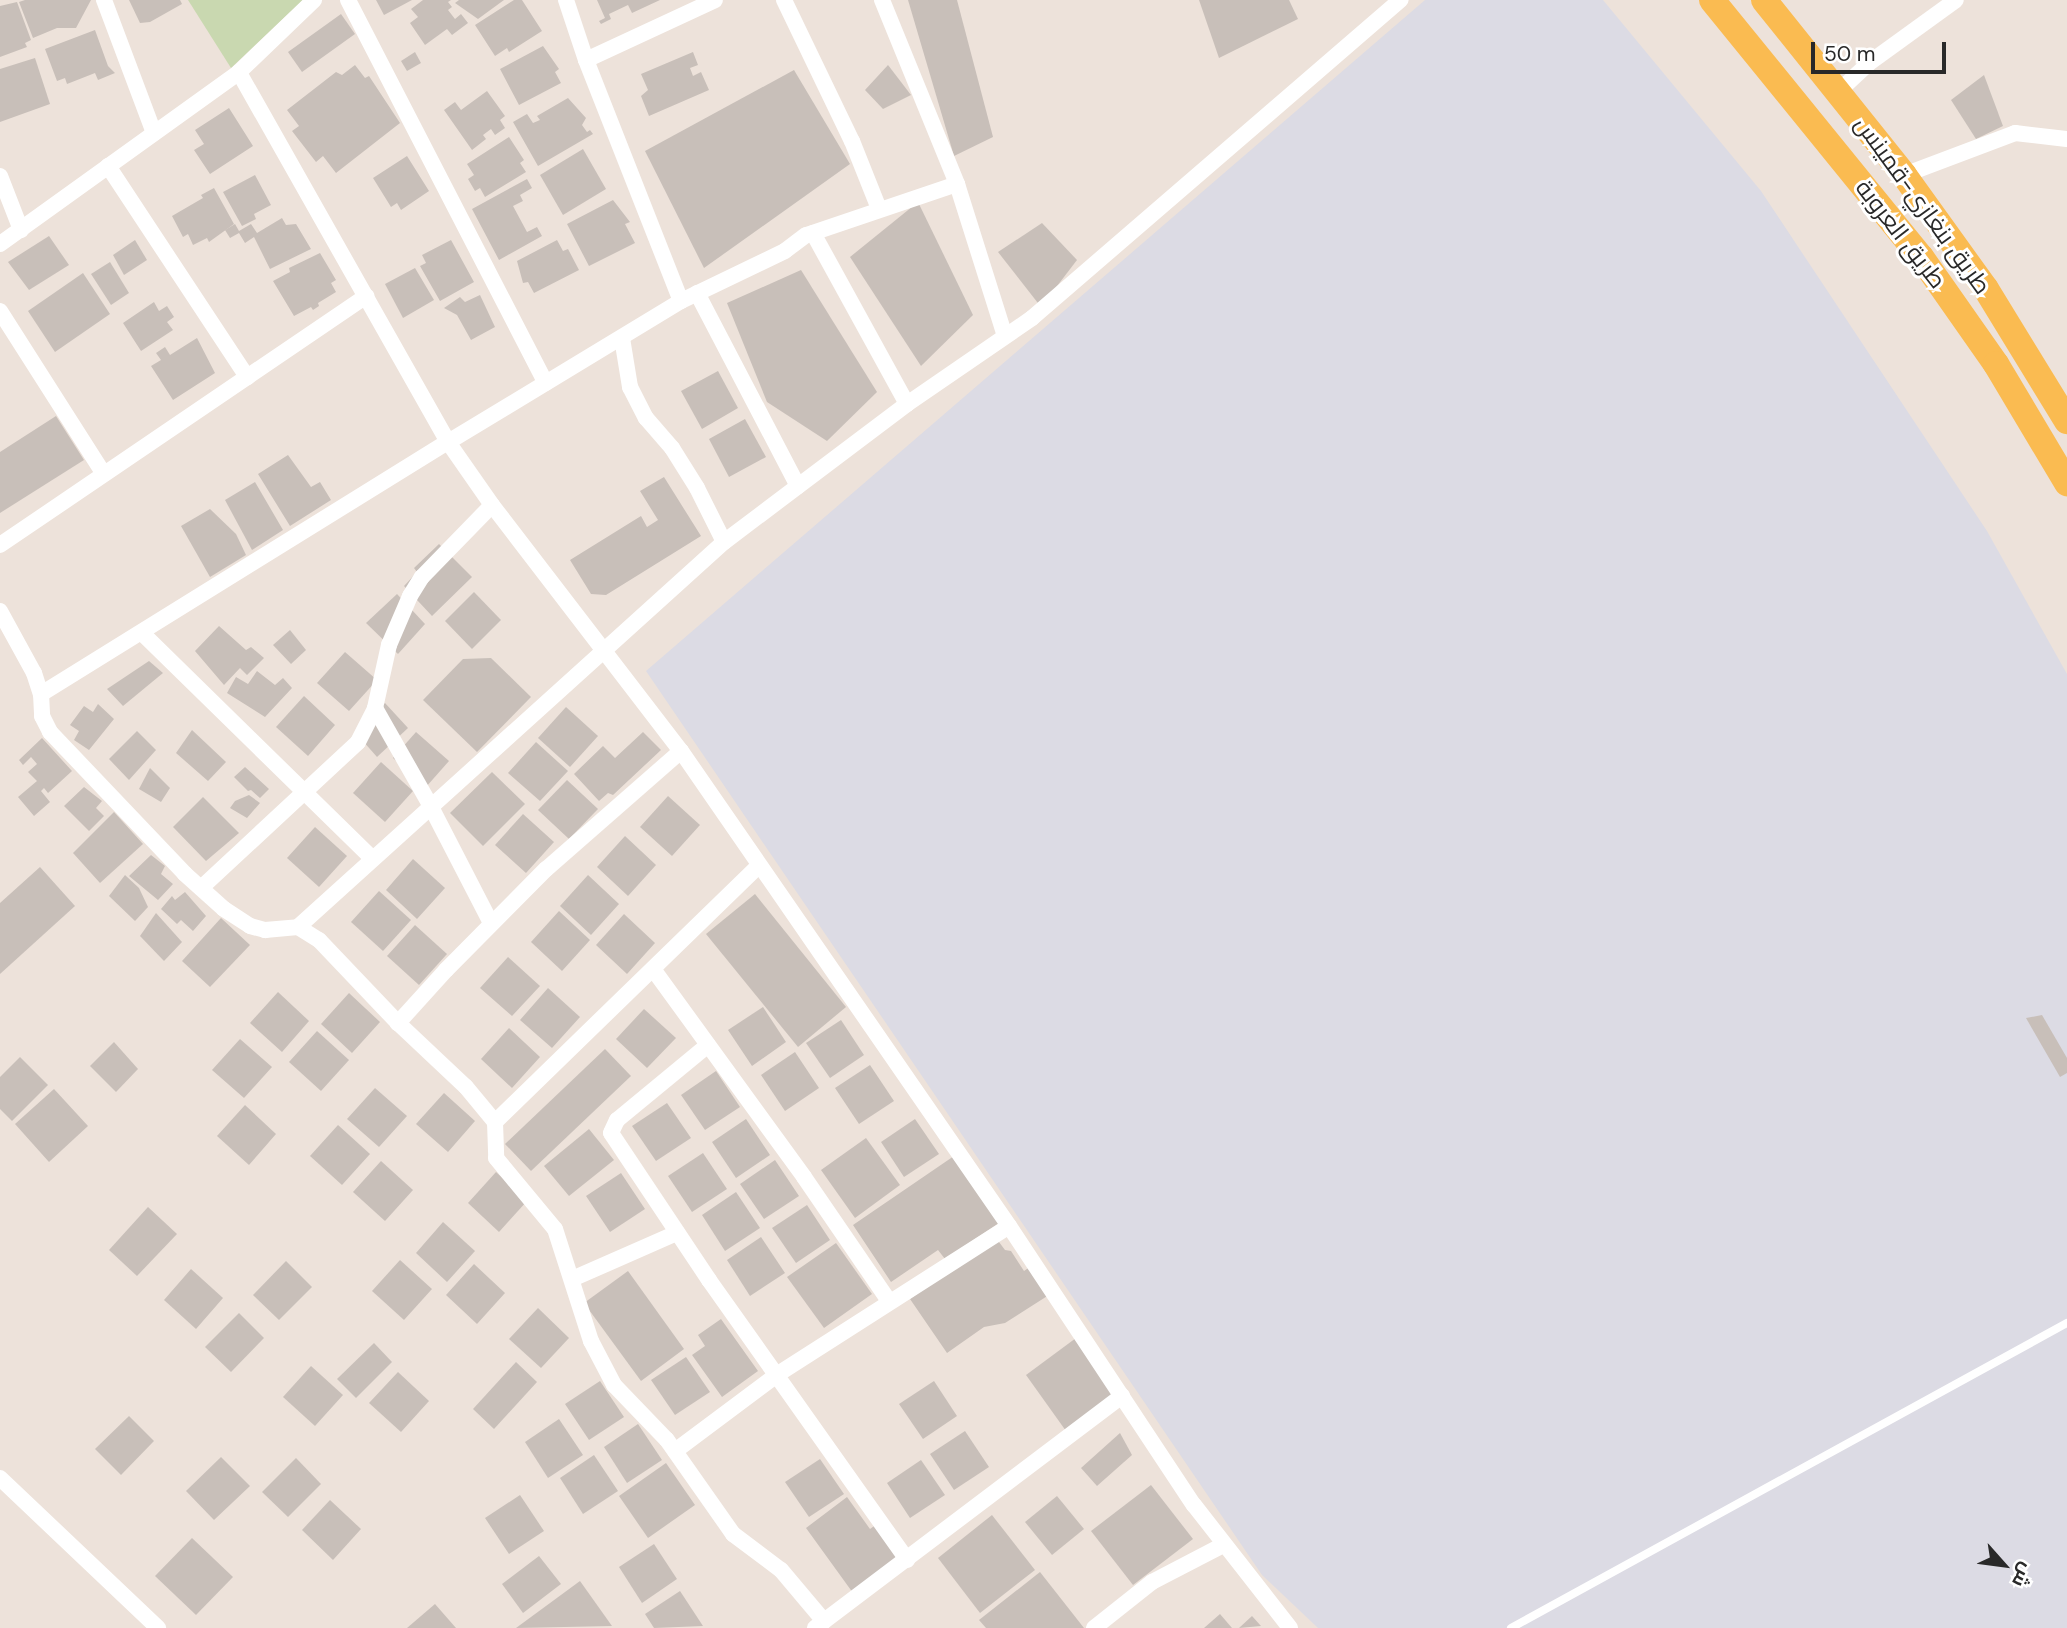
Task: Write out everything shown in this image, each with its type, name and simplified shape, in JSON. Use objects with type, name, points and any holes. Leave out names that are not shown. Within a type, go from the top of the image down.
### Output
[{"type":"main road","name":"طريق العروبة","points":[[1712,0],[1948,294],[2025,410],[2067,483]]},
{"type":"main road","name":"طريق بنغازي-قمينس","points":[[1764,0],[1904,175],[1986,289],[2067,421]]},
{"type":"street","points":[[104,0],[154,133]]},
{"type":"street","points":[[0,244],[239,72],[314,0]]},
{"type":"street","points":[[348,0],[546,383]]},
{"type":"street","points":[[566,0],[586,60],[681,301]]},
{"type":"street","points":[[586,60],[715,0]]},
{"type":"street","points":[[784,0],[852,141],[879,209]]},
{"type":"street","points":[[882,0],[957,184],[1005,336]]},
{"type":"street","points":[[0,611],[34,673],[41,694],[43,716],[50,732],[201,888],[250,926],[265,930],[298,927],[603,648],[724,542],[907,404],[1032,318],[1401,0]]},
{"type":"street","points":[[1838,92],[1869,63],[1956,0]]},
{"type":"street","points":[[239,72],[448,442],[492,505],[681,751],[758,866],[1010,1226],[1223,1545],[1290,1628]]},
{"type":"street","points":[[1904,175],[2015,133],[2067,139]]},
{"type":"street","points":[[108,166],[247,377]]},
{"type":"street","points":[[0,176],[21,230]]},
{"type":"street","points":[[41,694],[681,301],[785,251],[813,233],[957,184]]},
{"type":"street","points":[[813,233],[907,404]]},
{"type":"street","points":[[697,293],[798,486]]},
{"type":"street","points":[[0,545],[366,296]]},
{"type":"street","points":[[0,311],[104,474]]},
{"type":"street","points":[[622,338],[630,387],[646,418],[673,448],[724,542]]},
{"type":"street","points":[[201,888],[358,742],[375,708],[389,645],[410,596],[422,577],[492,505]]},
{"type":"street","points":[[142,633],[372,858]]},
{"type":"street","points":[[375,708],[430,805],[491,923]]},
{"type":"street","points":[[398,1024],[491,923],[583,836],[681,751]]},
{"type":"street","points":[[495,1122],[758,866]]},
{"type":"street","points":[[298,927],[325,945],[398,1024],[466,1087],[495,1122],[496,1158],[550,1220],[561,1242],[591,1341],[614,1385],[675,1451],[733,1534],[781,1570],[819,1625],[1122,1396]]},
{"type":"street","points":[[653,970],[804,1177],[889,1301]]},
{"type":"street","points":[[708,1045],[617,1120],[611,1129],[625,1158],[907,1560]]},
{"type":"street","points":[[675,1451],[778,1374],[1010,1226]]},
{"type":"street","points":[[572,1279],[677,1233]]},
{"type":"street","points":[[0,1478],[158,1628]]},
{"type":"street","points":[[1094,1628],[1152,1582],[1223,1545]]},
{"type":"lane","points":[[1511,1628],[2067,1323]]},
{"type":"shaded area","points":[[1425,0],[1603,0],[1761,191],[1987,531],[2067,674],[2067,1628],[1318,1628],[1262,1575],[646,671]]},
{"type":"green space","points":[[188,0],[303,0],[231,68]]},
{"type":"building","points":[[91,0],[76,28],[57,28],[33,38],[19,2]]},
{"type":"building","points":[[129,0],[180,0],[182,4],[150,22],[140,23]]},
{"type":"building","points":[[376,0],[412,0],[384,15]]},
{"type":"building","points":[[423,0],[451,0],[448,2],[452,7],[448,10],[455,19],[461,14],[468,23],[452,35],[447,29],[425,45],[410,23],[418,17],[411,9]]},
{"type":"building","points":[[459,0],[504,0],[478,19],[455,3]]},
{"type":"building","points":[[514,0],[522,0],[542,31],[509,52],[507,48],[495,56],[475,25]]},
{"type":"building","points":[[597,0],[660,0],[632,13],[628,5],[609,14],[611,19],[601,24],[599,21],[605,18]]},
{"type":"building","points":[[908,0],[957,0],[993,137],[954,156]]},
{"type":"building","points":[[1199,0],[1289,0],[1298,19],[1219,58]]},
{"type":"building","points":[[17,2],[31,40],[25,43],[27,47],[0,57],[0,6]]},
{"type":"building","points":[[341,14],[355,34],[302,72],[288,52]]},
{"type":"building","points":[[95,30],[108,66],[115,73],[98,80],[95,73],[67,84],[65,78],[57,81],[45,49]]},
{"type":"building","points":[[543,46],[559,69],[555,72],[561,83],[519,105],[500,69]]},
{"type":"building","points":[[415,52],[421,63],[407,71],[401,61]]},
{"type":"building","points":[[693,52],[698,65],[690,68],[693,76],[701,72],[709,90],[649,116],[641,96],[648,90],[641,74]]},
{"type":"building","points":[[35,58],[50,104],[0,122],[0,69]]},
{"type":"building","points":[[355,65],[365,78],[369,76],[400,123],[336,173],[323,156],[316,162],[292,131],[299,126],[287,110],[336,72],[342,75]]},
{"type":"building","points":[[888,65],[911,95],[883,109],[865,90]]},
{"type":"building","points":[[794,70],[850,164],[704,268],[645,151]]},
{"type":"building","points":[[1984,75],[2003,126],[1976,139],[1951,100]]},
{"type":"building","points":[[487,91],[505,116],[500,120],[505,128],[495,135],[491,129],[483,135],[486,139],[472,150],[444,110],[455,102],[461,110]]},
{"type":"building","points":[[568,98],[586,118],[582,125],[587,132],[590,130],[593,134],[538,166],[513,122],[527,114],[533,123],[540,120],[537,116]]},
{"type":"building","points":[[229,108],[253,146],[210,174],[194,150],[204,144],[195,130]]},
{"type":"building","points":[[509,137],[524,160],[520,163],[526,172],[485,197],[480,188],[475,191],[468,179],[474,175],[467,164]]},
{"type":"building","points":[[583,149],[606,189],[563,215],[540,175]]},
{"type":"building","points":[[407,156],[429,191],[401,210],[397,203],[391,207],[373,178]]},
{"type":"building","points":[[255,175],[271,205],[254,214],[256,219],[242,226],[223,192]]},
{"type":"building","points":[[527,179],[532,188],[520,195],[523,201],[513,206],[527,232],[537,227],[542,236],[499,260],[472,209]]},
{"type":"building","points":[[214,188],[234,224],[209,242],[207,238],[193,245],[188,234],[183,237],[172,216],[203,198],[201,195]]},
{"type":"building","points":[[613,200],[630,222],[625,224],[635,243],[589,266],[567,224]]},
{"type":"building","points":[[918,202],[973,315],[921,366],[850,257]]},
{"type":"building","points":[[282,218],[286,225],[296,224],[311,249],[270,269],[254,237],[245,243],[239,233],[230,238],[225,230],[235,224],[239,231],[251,224],[257,233]]},
{"type":"building","points":[[1042,223],[1077,260],[1041,307],[998,252]]},
{"type":"building","points":[[49,236],[69,265],[29,290],[8,262]]},
{"type":"building","points":[[135,240],[147,260],[124,275],[113,255]]},
{"type":"building","points":[[451,240],[474,282],[440,301],[420,266],[426,263],[422,255]]},
{"type":"building","points":[[557,240],[563,251],[568,249],[579,270],[534,293],[528,282],[523,283],[517,261]]},
{"type":"building","points":[[320,253],[336,280],[331,283],[336,292],[318,303],[319,306],[313,310],[311,307],[294,316],[273,281],[290,272],[289,268]]},
{"type":"building","points":[[110,262],[129,293],[111,305],[91,274]]},
{"type":"building","points":[[415,268],[434,300],[403,318],[385,284]]},
{"type":"building","points":[[801,270],[877,392],[827,441],[767,402],[727,303]]},
{"type":"building","points":[[83,273],[110,314],[55,352],[28,311]]},
{"type":"building","points":[[480,295],[495,327],[471,340],[457,315],[444,308],[460,297],[465,302]]},
{"type":"building","points":[[154,302],[159,311],[167,306],[174,317],[167,322],[173,330],[141,351],[123,323]]},
{"type":"building","points":[[197,338],[215,373],[173,400],[151,366],[161,360],[156,353],[165,347],[170,355]]},
{"type":"building","points":[[718,371],[738,408],[702,429],[681,391]]},
{"type":"building","points":[[56,416],[84,460],[0,513],[0,452]]},
{"type":"building","points":[[745,419],[766,457],[729,477],[709,439]]},
{"type":"building","points":[[288,455],[311,487],[320,482],[331,500],[290,526],[258,474]]},
{"type":"building","points":[[664,477],[701,536],[606,595],[591,594],[570,560],[641,516],[647,527],[658,520],[640,491]]},
{"type":"building","points":[[255,482],[283,530],[252,550],[225,500]]},
{"type":"building","points":[[210,509],[236,534],[246,555],[210,577],[181,526]]},
{"type":"building","points":[[439,544],[472,577],[432,616],[404,586],[417,572],[414,568]]},
{"type":"building","points":[[474,592],[501,620],[472,649],[445,621]]},
{"type":"building","points":[[397,594],[425,624],[398,654],[366,623]]},
{"type":"building","points":[[219,626],[246,650],[251,647],[264,658],[247,675],[240,668],[224,685],[195,651]]},
{"type":"building","points":[[290,630],[306,650],[291,664],[273,645]]},
{"type":"building","points":[[345,652],[377,680],[349,711],[317,683]]},
{"type":"building","points":[[491,658],[531,697],[477,752],[423,700],[463,659]]},
{"type":"building","points":[[149,661],[163,673],[123,706],[107,689]]},
{"type":"building","points":[[257,671],[275,685],[283,678],[292,688],[265,717],[227,693],[236,677],[248,684]]},
{"type":"building","points":[[304,696],[335,725],[308,756],[276,727]]},
{"type":"building","points":[[385,703],[408,728],[377,757],[355,732]]},
{"type":"building","points":[[98,704],[114,719],[89,750],[74,740],[79,731],[70,725],[84,706],[93,712]]},
{"type":"building","points":[[566,707],[598,736],[570,767],[538,738]]},
{"type":"building","points":[[192,730],[226,762],[208,781],[176,753]]},
{"type":"building","points":[[137,731],[156,750],[129,780],[109,759]]},
{"type":"building","points":[[416,732],[449,761],[426,787],[393,758]]},
{"type":"building","points":[[643,732],[661,750],[613,795],[608,793],[599,801],[574,774],[603,746],[615,758]]},
{"type":"building","points":[[42,738],[72,771],[48,793],[44,788],[41,791],[50,802],[34,816],[18,797],[37,781],[28,772],[37,764],[31,757],[23,765],[19,760]]},
{"type":"building","points":[[536,742],[568,771],[540,801],[508,773]]},
{"type":"building","points":[[381,762],[413,791],[385,822],[353,793]]},
{"type":"building","points":[[245,767],[269,789],[260,798],[234,777]]},
{"type":"building","points":[[150,768],[170,788],[161,802],[139,789]]},
{"type":"building","points":[[492,772],[525,804],[483,846],[450,813]]},
{"type":"building","points":[[567,780],[598,809],[569,839],[538,810]]},
{"type":"building","points":[[84,787],[102,801],[96,808],[104,816],[89,831],[64,806]]},
{"type":"building","points":[[249,795],[260,803],[247,818],[230,808],[235,801]]},
{"type":"building","points":[[668,796],[700,825],[672,856],[640,827]]},
{"type":"building","points":[[203,797],[239,833],[206,861],[173,827]]},
{"type":"building","points":[[114,812],[143,844],[100,883],[73,853]]},
{"type":"building","points":[[523,814],[554,842],[526,873],[495,845]]},
{"type":"building","points":[[315,827],[347,856],[319,887],[287,858]]},
{"type":"building","points":[[625,836],[656,865],[628,896],[597,867]]},
{"type":"building","points":[[151,855],[165,866],[161,874],[173,884],[158,900],[129,876]]},
{"type":"building","points":[[413,859],[445,888],[417,919],[386,890]]},
{"type":"building","points":[[40,867],[75,906],[0,974],[0,903]]},
{"type":"building","points":[[125,875],[139,888],[148,907],[135,921],[109,896]]},
{"type":"building","points":[[588,875],[619,904],[591,935],[560,906]]},
{"type":"building","points":[[379,891],[411,920],[383,951],[351,922]]},
{"type":"building","points":[[185,892],[206,916],[193,931],[181,920],[177,924],[161,909],[172,896],[175,900]]},
{"type":"building","points":[[755,894],[846,1007],[798,1047],[706,934]]},
{"type":"building","points":[[559,911],[590,940],[562,971],[531,942]]},
{"type":"building","points":[[156,913],[182,942],[164,961],[140,936]]},
{"type":"building","points":[[624,914],[655,943],[627,974],[596,945]]},
{"type":"building","points":[[221,918],[250,945],[210,987],[182,961]]},
{"type":"building","points":[[415,925],[447,954],[419,985],[387,956]]},
{"type":"building","points":[[508,957],[540,986],[512,1016],[480,988]]},
{"type":"building","points":[[548,988],[580,1017],[552,1048],[520,1020]]},
{"type":"building","points":[[278,992],[309,1021],[282,1052],[250,1023]]},
{"type":"building","points":[[349,993],[380,1022],[352,1053],[321,1024]]},
{"type":"building","points":[[763,1007],[786,1042],[752,1066],[728,1030]]},
{"type":"building","points":[[644,1009],[676,1038],[647,1068],[616,1039]]},
{"type":"building","points":[[2042,1015],[2067,1058],[2067,1073],[2060,1077],[2026,1018]]},
{"type":"building","points":[[841,1020],[864,1055],[830,1078],[806,1043]]},
{"type":"building","points":[[509,1028],[540,1057],[512,1088],[481,1059]]},
{"type":"building","points":[[317,1031],[349,1060],[321,1091],[289,1062]]},
{"type":"building","points":[[240,1039],[272,1067],[244,1098],[212,1070]]},
{"type":"building","points":[[114,1042],[138,1069],[116,1092],[90,1066]]},
{"type":"building","points":[[605,1049],[631,1076],[531,1171],[505,1144]]},
{"type":"building","points":[[795,1052],[819,1088],[785,1111],[761,1075]]},
{"type":"building","points":[[20,1057],[48,1085],[12,1121],[0,1109],[0,1077]]},
{"type":"building","points":[[870,1065],[894,1101],[859,1124],[835,1088]]},
{"type":"building","points":[[716,1071],[740,1107],[705,1130],[681,1095]]},
{"type":"building","points":[[375,1088],[407,1116],[379,1147],[347,1119]]},
{"type":"building","points":[[54,1089],[88,1126],[49,1162],[15,1124]]},
{"type":"building","points":[[444,1093],[475,1121],[448,1152],[416,1124]]},
{"type":"building","points":[[667,1103],[691,1138],[656,1161],[632,1126]]},
{"type":"building","points":[[245,1105],[276,1134],[249,1165],[217,1136]]},
{"type":"building","points":[[746,1119],[770,1155],[736,1178],[712,1142]]},
{"type":"building","points":[[915,1119],[939,1154],[904,1177],[881,1142]]},
{"type":"building","points":[[338,1125],[370,1154],[342,1185],[310,1156]]},
{"type":"building","points":[[589,1129],[614,1160],[569,1196],[544,1166]]},
{"type":"building","points":[[866,1138],[900,1185],[855,1218],[821,1170]]},
{"type":"building","points":[[703,1153],[727,1189],[692,1212],[668,1176]]},
{"type":"building","points":[[954,1156],[999,1223],[945,1259],[938,1250],[891,1282],[853,1225]]},
{"type":"building","points":[[775,1160],[799,1196],[764,1219],[740,1184]]},
{"type":"building","points":[[381,1161],[413,1190],[385,1221],[353,1192]]},
{"type":"building","points":[[496,1172],[527,1201],[499,1232],[468,1203]]},
{"type":"building","points":[[621,1173],[645,1209],[610,1232],[586,1196]]},
{"type":"building","points":[[736,1192],[760,1228],[725,1251],[702,1215]]},
{"type":"building","points":[[807,1205],[830,1240],[796,1263],[772,1228]]},
{"type":"building","points":[[148,1207],[177,1234],[137,1276],[109,1250]]},
{"type":"building","points":[[443,1222],[475,1251],[447,1282],[416,1253]]},
{"type":"building","points":[[761,1237],[785,1273],[750,1296],[727,1260]]},
{"type":"building","points":[[996,1238],[1005,1250],[1011,1251],[1024,1271],[1034,1264],[1052,1293],[1005,1323],[984,1327],[947,1353],[910,1299]]},
{"type":"building","points":[[836,1243],[872,1294],[824,1328],[787,1277]]},
{"type":"building","points":[[400,1260],[432,1289],[404,1320],[372,1291]]},
{"type":"building","points":[[286,1261],[312,1287],[279,1320],[253,1295]]},
{"type":"building","points":[[474,1264],[505,1293],[477,1324],[446,1295]]},
{"type":"building","points":[[191,1269],[223,1298],[196,1329],[164,1300]]},
{"type":"building","points":[[628,1271],[684,1349],[641,1381],[584,1303]]},
{"type":"building","points":[[538,1308],[569,1338],[541,1368],[509,1339]]},
{"type":"building","points":[[239,1313],[264,1338],[231,1372],[205,1347]]},
{"type":"building","points":[[721,1319],[758,1371],[722,1397],[692,1355],[705,1346],[698,1335]]},
{"type":"building","points":[[1076,1338],[1117,1394],[1066,1431],[1026,1375]]},
{"type":"building","points":[[374,1343],[392,1362],[356,1398],[337,1379]]},
{"type":"building","points":[[686,1357],[710,1392],[675,1415],[651,1380]]},
{"type":"building","points":[[516,1362],[537,1382],[494,1429],[473,1409]]},
{"type":"building","points":[[311,1366],[343,1395],[315,1426],[283,1397]]},
{"type":"building","points":[[398,1372],[429,1401],[401,1432],[369,1403]]},
{"type":"building","points":[[600,1381],[624,1417],[589,1440],[565,1404]]},
{"type":"building","points":[[934,1381],[957,1416],[923,1439],[899,1404]]},
{"type":"building","points":[[129,1416],[154,1441],[121,1475],[95,1449]]},
{"type":"building","points":[[559,1419],[583,1455],[548,1478],[525,1442]]},
{"type":"building","points":[[638,1424],[662,1460],[627,1483],[604,1447]]},
{"type":"building","points":[[965,1431],[989,1467],[954,1490],[930,1454]]},
{"type":"building","points":[[1120,1433],[1132,1455],[1097,1486],[1081,1468]]},
{"type":"building","points":[[594,1455],[618,1491],[583,1514],[560,1478]]},
{"type":"building","points":[[221,1457],[250,1486],[214,1520],[186,1491]]},
{"type":"building","points":[[296,1458],[321,1484],[288,1517],[262,1492]]},
{"type":"building","points":[[820,1459],[844,1494],[809,1517],[785,1482]]},
{"type":"building","points":[[921,1460],[945,1495],[910,1518],[887,1483]]},
{"type":"building","points":[[666,1463],[695,1505],[648,1538],[619,1496]]},
{"type":"building","points":[[1151,1485],[1193,1539],[1133,1585],[1091,1531]]},
{"type":"building","points":[[520,1495],[544,1531],[509,1554],[485,1518]]},
{"type":"building","points":[[1057,1496],[1084,1529],[1052,1555],[1025,1522]]},
{"type":"building","points":[[847,1497],[870,1529],[877,1524],[900,1557],[853,1593],[806,1528]]},
{"type":"building","points":[[330,1500],[361,1529],[333,1560],[302,1530]]},
{"type":"building","points":[[992,1515],[1035,1570],[980,1613],[938,1558]]},
{"type":"building","points":[[192,1538],[233,1577],[196,1615],[155,1576]]},
{"type":"building","points":[[654,1544],[677,1579],[642,1603],[619,1567]]},
{"type":"building","points":[[539,1556],[561,1584],[523,1613],[502,1584]]},
{"type":"building","points":[[1040,1572],[1084,1628],[986,1628],[979,1620]]},
{"type":"building","points":[[580,1581],[612,1626],[516,1628]]},
{"type":"building","points":[[680,1591],[703,1626],[654,1628],[645,1614]]},
{"type":"building","points":[[435,1604],[456,1628],[407,1628]]},
{"type":"building","points":[[1220,1614],[1232,1628],[1204,1628]]},
{"type":"building","points":[[1252,1616],[1261,1626],[1239,1628]]}]
